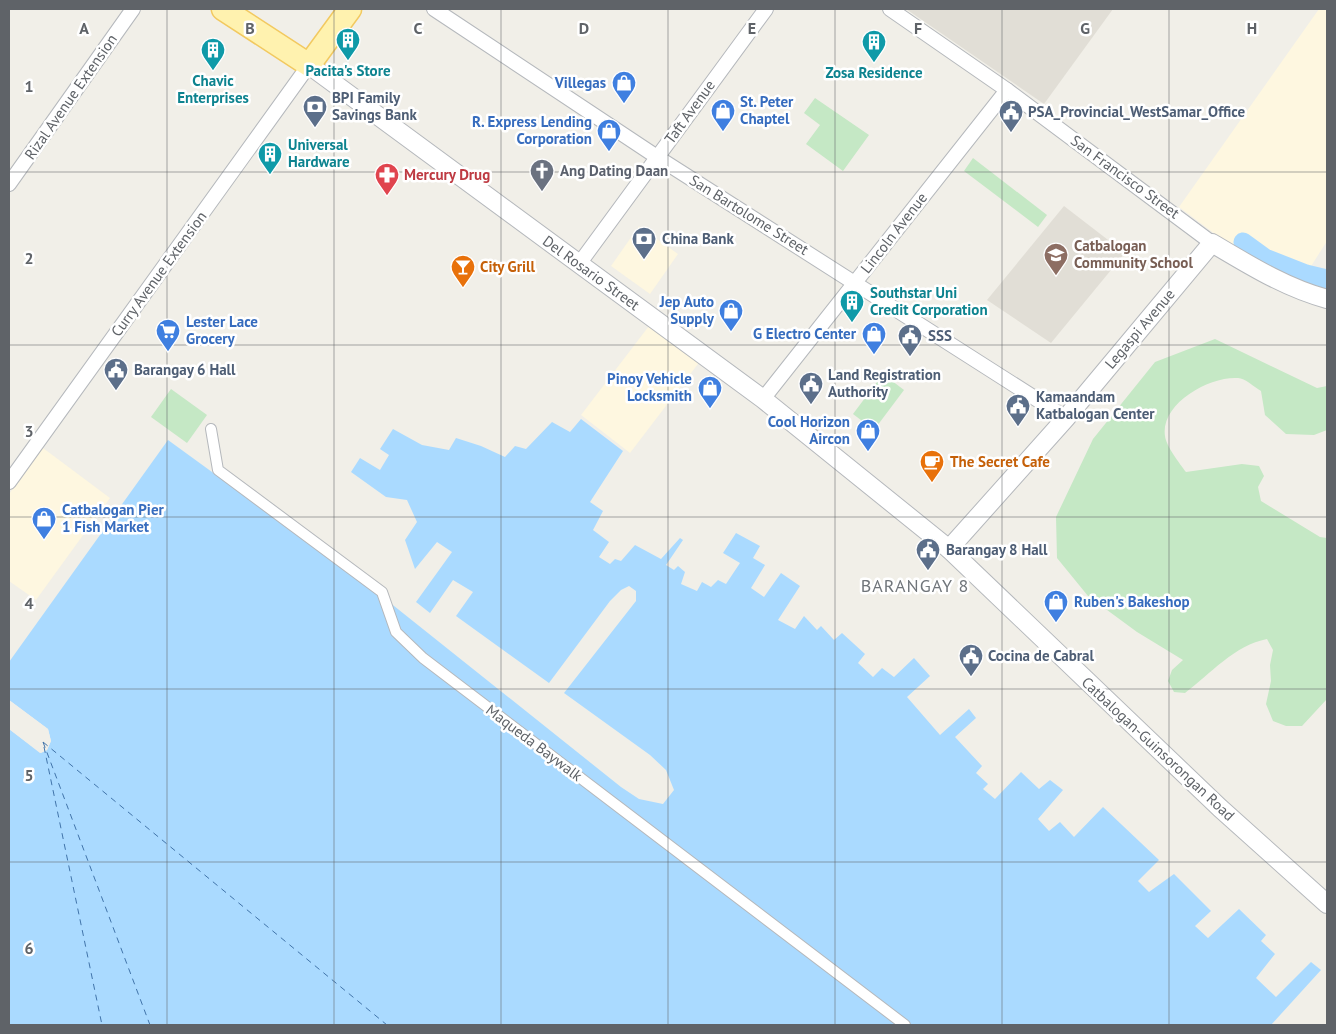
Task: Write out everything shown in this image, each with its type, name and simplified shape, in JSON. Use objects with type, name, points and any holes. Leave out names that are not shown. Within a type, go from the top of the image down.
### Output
[{"type":"main road","name":"Del Rosario Street","points":[[223,9],[309,66]]},
{"type":"main road","points":[[309,66],[350,9]]},
{"type":"street","name":"Rizal Avenue Extension","points":[[9,184],[133,9]]},
{"type":"street","name":"San Bartolome Street","points":[[434,9],[657,157],[1066,418]]},
{"type":"street","name":"Taft Avenue","points":[[579,264],[766,9]]},
{"type":"street","name":"San Francisco Street","points":[[890,9],[1007,90],[1212,243]]},
{"type":"street","name":"Del Rosario Street","points":[[309,66],[763,399],[949,549]]},
{"type":"street","name":"Curry Avenue Extension","points":[[9,482],[309,66]]},
{"type":"street","name":"Lincoln Avenue","points":[[763,399],[1007,90]]},
{"type":"street","points":[[1212,243],[1281,282],[1310,294],[1327,298]]},
{"type":"street","name":"Legaspi Avenue","points":[[949,549],[1066,418],[1212,243]]},
{"type":"street","name":"Maqueda Baywalk","points":[[211,429],[218,470],[382,592],[396,632],[423,658],[905,1025]]},
{"type":"street","name":"Catbalogan-Guinsorongan Road","points":[[949,549],[1220,808],[1327,904]]},
{"type":"shaded area","points":[[906,9],[1113,9],[1044,104]]},
{"type":"shaded area","points":[[1319,9],[1327,9],[1327,241],[1301,282],[1251,257],[1219,237],[1179,207]]},
{"type":"shaded area","name":"Catbalogan Community School","points":[[1064,206],[1125,253],[1051,343],[987,300]]},
{"type":"shaded area","name":"China Bank","points":[[639,226],[678,254],[650,294],[611,266]]},
{"type":"shaded area","points":[[652,322],[701,360],[630,453],[581,415]]},
{"type":"shaded area","name":"Catbalogan Pier 1 Fish Market","points":[[43,448],[110,498],[36,600],[9,581],[9,494]]},
{"type":"green space","points":[[815,98],[869,135],[843,171],[806,144],[820,125],[804,113]]},
{"type":"green space","points":[[973,158],[1047,215],[1038,227],[964,171]]},
{"type":"green space","points":[[1215,339],[1317,388],[1327,386],[1327,430],[1314,435],[1286,434],[1265,415],[1261,391],[1247,381],[1238,378],[1214,382],[1189,394],[1170,413],[1166,424],[1165,436],[1168,445],[1186,472],[1242,464],[1259,466],[1264,476],[1258,487],[1261,501],[1320,537],[1327,538],[1327,699],[1302,726],[1286,726],[1273,721],[1266,704],[1271,681],[1270,665],[1273,650],[1267,639],[1244,647],[1223,661],[1185,693],[1174,692],[1168,681],[1172,670],[1183,660],[1137,632],[1088,596],[1057,558],[1056,517],[1093,439],[1155,362]]},
{"type":"green space","points":[[883,374],[904,390],[874,430],[853,414]]},
{"type":"green space","points":[[171,389],[207,415],[187,443],[151,417]]},
{"type":"water","points":[[581,419],[623,451],[590,502],[603,511],[593,530],[609,542],[599,557],[610,564],[615,559],[621,561],[635,545],[661,559],[680,538],[683,540],[666,565],[674,570],[678,566],[685,572],[681,584],[697,591],[702,582],[711,587],[718,580],[726,584],[740,563],[723,553],[736,533],[760,546],[753,558],[765,565],[751,588],[764,597],[781,573],[800,586],[778,620],[795,629],[804,616],[817,630],[821,626],[834,640],[842,633],[865,654],[858,663],[873,677],[882,668],[894,677],[914,658],[930,676],[907,697],[940,735],[969,709],[976,718],[955,737],[982,766],[976,773],[988,784],[983,789],[995,799],[1021,772],[1039,789],[1050,780],[1063,790],[1038,819],[1049,831],[1060,822],[1074,837],[1103,807],[1159,860],[1138,881],[1149,892],[1174,874],[1211,911],[1195,926],[1208,938],[1239,909],[1266,935],[1261,941],[1275,954],[1256,978],[1276,997],[1311,962],[1321,970],[1271,1025],[9,1025],[9,729],[40,753],[47,750],[51,741],[48,729],[9,700],[9,662],[168,440],[369,586],[621,787],[639,799],[663,804],[674,790],[666,770],[650,755],[564,693],[636,601],[636,591],[629,586],[621,590],[610,601],[549,683],[456,616],[473,592],[453,580],[430,613],[416,602],[452,552],[437,542],[415,569],[405,540],[417,522],[407,500],[386,497],[351,472],[360,458],[380,470],[389,455],[380,449],[393,429],[422,445],[449,450],[456,438],[481,446],[505,457],[515,446],[526,449],[552,422],[570,432]]},
{"type":"pier","points":[[9,700],[48,729],[51,741],[47,750],[41,753],[9,729],[9,726],[41,750],[45,748],[49,741],[46,731],[9,703]]},
{"type":"waterway","points":[[1243,242],[1265,258],[1306,274],[1327,279]]},
{"type":"ferry route","points":[[43,742],[387,1025]]},
{"type":"ferry route","points":[[43,742],[150,1025]]},
{"type":"ferry route","points":[[44,747],[102,1025]]},
{"type":"place","name":"Pacita's Store","points":[[348,61]]},
{"type":"place","name":"Zosa Residence","points":[[874,63]]},
{"type":"place","name":"Chavic Enterprises","points":[[213,71]]},
{"type":"place","name":"Villegas","points":[[624,104]]},
{"type":"place","name":"BPI Family Savings Bank","points":[[315,128]]},
{"type":"place","name":"St. Peter Chaptel","points":[[723,132]]},
{"type":"place","name":"PSA_Provincial_WestSamar_Office","points":[[1011,133]]},
{"type":"place","name":"R. Express Lending Corporation","points":[[609,152]]},
{"type":"place","name":"Universal Hardware","points":[[270,175]]},
{"type":"place","name":"Ang Dating Daan","points":[[542,192]]},
{"type":"place","name":"Mercury Drug","points":[[387,196]]},
{"type":"place","name":"China Bank","points":[[644,260]]},
{"type":"place","name":"Catbalogan Community School","points":[[1056,276]]},
{"type":"place","name":"City Grill","points":[[463,288]]},
{"type":"place","name":"Southstar Uni Credit Corporation","points":[[852,323]]},
{"type":"place","name":"Jep Auto Supply","points":[[731,332]]},
{"type":"place","name":"Lester Lace Grocery","points":[[168,352]]},
{"type":"place","name":"G Electro Center","points":[[874,355]]},
{"type":"place","name":"SSS","points":[[910,357]]},
{"type":"place","name":"Barangay 6 Hall","points":[[116,391]]},
{"type":"place","name":"Land Registration Authority","points":[[811,405]]},
{"type":"place","name":"Pinoy Vehicle Locksmith","points":[[710,409]]},
{"type":"place","name":"Kamaandam Katbalogan Center","points":[[1018,427]]},
{"type":"place","name":"Cool Horizon Aircon","points":[[868,452]]},
{"type":"place","name":"The Secret Cafe","points":[[932,483]]},
{"type":"place","name":"Catbalogan Pier 1 Fish Market","points":[[44,540]]},
{"type":"place","name":"Barangay 8 Hall","points":[[928,571]]},
{"type":"place","name":"Ruben's Bakeshop","points":[[1056,623]]},
{"type":"place","name":"Cocina de Cabral","points":[[971,677]]},
{"type":"district","name":"BARANGAY 8","points":[[915,586]]}]
